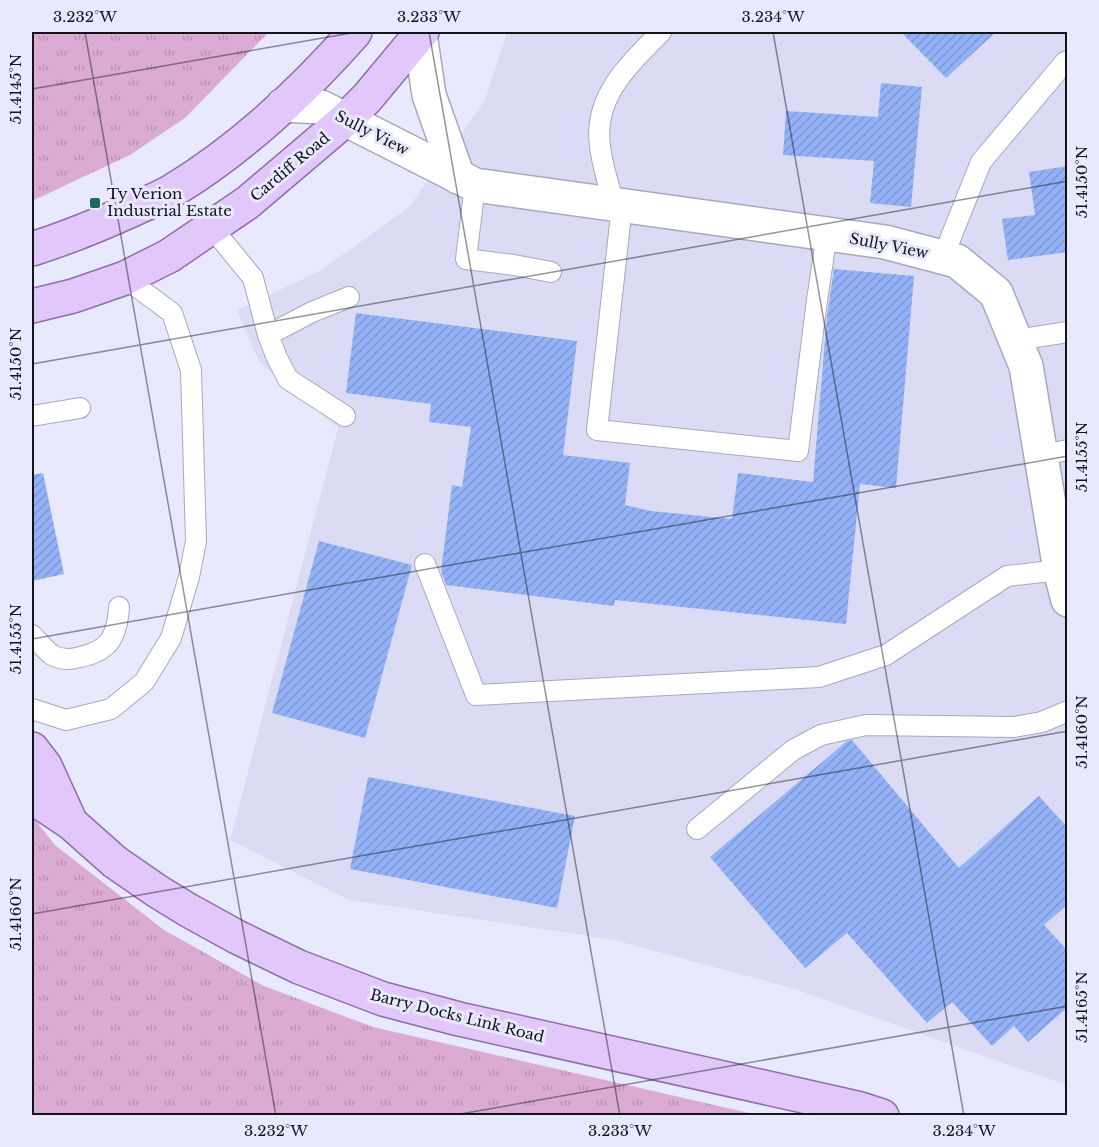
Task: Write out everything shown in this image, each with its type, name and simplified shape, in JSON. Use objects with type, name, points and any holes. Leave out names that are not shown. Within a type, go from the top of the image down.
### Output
[{"type":"main road","points":[[32,249],[100,224],[170,193],[212,165],[248,138],[355,32]]},
{"type":"main road","name":"Cardiff Road","points":[[32,306],[74,296],[125,278],[169,256],[212,228],[247,203],[346,119],[367,98],[421,33]]},
{"type":"main road","name":"Barry Docks Link Road","points":[[32,749],[45,766],[71,823]]},
{"type":"main road","name":"Barry Docks Link Road","points":[[32,797],[71,823],[115,862],[157,891],[237,937],[299,967],[383,999],[459,1019],[857,1108],[882,1116]]},
{"type":"street","points":[[421,33],[429,95],[466,181]]},
{"type":"street","name":"Sully View","points":[[283,105],[321,107],[466,181],[618,205],[885,242],[957,261],[996,293],[1026,366],[1054,452],[1065,579]]},
{"type":"lane","points":[[661,32],[622,73],[609,93],[600,120],[599,145],[618,205],[597,430],[798,451],[827,234]]},
{"type":"lane","points":[[943,257],[981,162],[1065,62],[1068,64]]},
{"type":"lane","points":[[466,181],[466,259],[551,272]]},
{"type":"lane","points":[[212,228],[253,278],[268,335],[288,379],[345,416]]},
{"type":"lane","points":[[32,709],[66,720],[111,709],[144,682],[171,638],[189,577],[196,541],[191,370],[172,314],[125,278]]},
{"type":"lane","points":[[268,335],[312,312],[349,297]]},
{"type":"lane","points":[[1015,340],[1068,332]]},
{"type":"lane","points":[[32,416],[80,408]]},
{"type":"lane","points":[[425,564],[476,695],[819,677],[886,655],[1007,576],[1065,579]]},
{"type":"lane","points":[[32,635],[52,655],[67,660],[91,655],[106,646],[117,625],[119,607]]},
{"type":"lane","points":[[697,829],[793,750],[821,735],[866,725],[1014,726],[1042,722],[1068,711]]},
{"type":"shaded area","points":[[507,32],[1067,32],[1067,1085],[795,989],[614,940],[349,900],[230,840],[338,428],[259,362],[237,310],[320,271],[409,207],[485,100]]},
{"type":"green space","points":[[32,32],[269,32],[185,118],[130,155],[32,201]]},
{"type":"green space","points":[[32,816],[55,845],[164,930],[264,986],[373,1027],[758,1115],[32,1115]]},
{"type":"building","points":[[901,32],[996,32],[946,78]]},
{"type":"building","points":[[881,83],[922,87],[911,207],[870,203],[874,161],[783,155],[786,111],[878,117]]},
{"type":"building","points":[[1068,166],[1068,252],[1008,260],[1002,219],[1035,215],[1029,172]]},
{"type":"building","points":[[834,269],[914,276],[896,488],[860,484],[846,624],[615,600],[614,606],[446,585],[441,571],[452,485],[462,487],[471,427],[429,422],[431,404],[346,393],[356,313],[577,341],[563,455],[630,463],[625,505],[651,511],[732,519],[738,473],[813,482],[827,316]]},
{"type":"building","points":[[43,473],[64,574],[32,581],[32,475]]},
{"type":"building","points":[[319,541],[412,565],[365,738],[272,713]]},
{"type":"building","points":[[852,740],[959,868],[1039,796],[1068,828],[1068,904],[1044,925],[1068,951],[1068,1007],[1028,1042],[1014,1026],[992,1046],[952,1002],[927,1023],[847,933],[805,968],[710,857],[847,741]]},
{"type":"building","points":[[368,777],[575,816],[557,908],[350,869]]},
{"type":"place","name":"Ty Verion Industrial Estate","points":[[95,203]]}]
